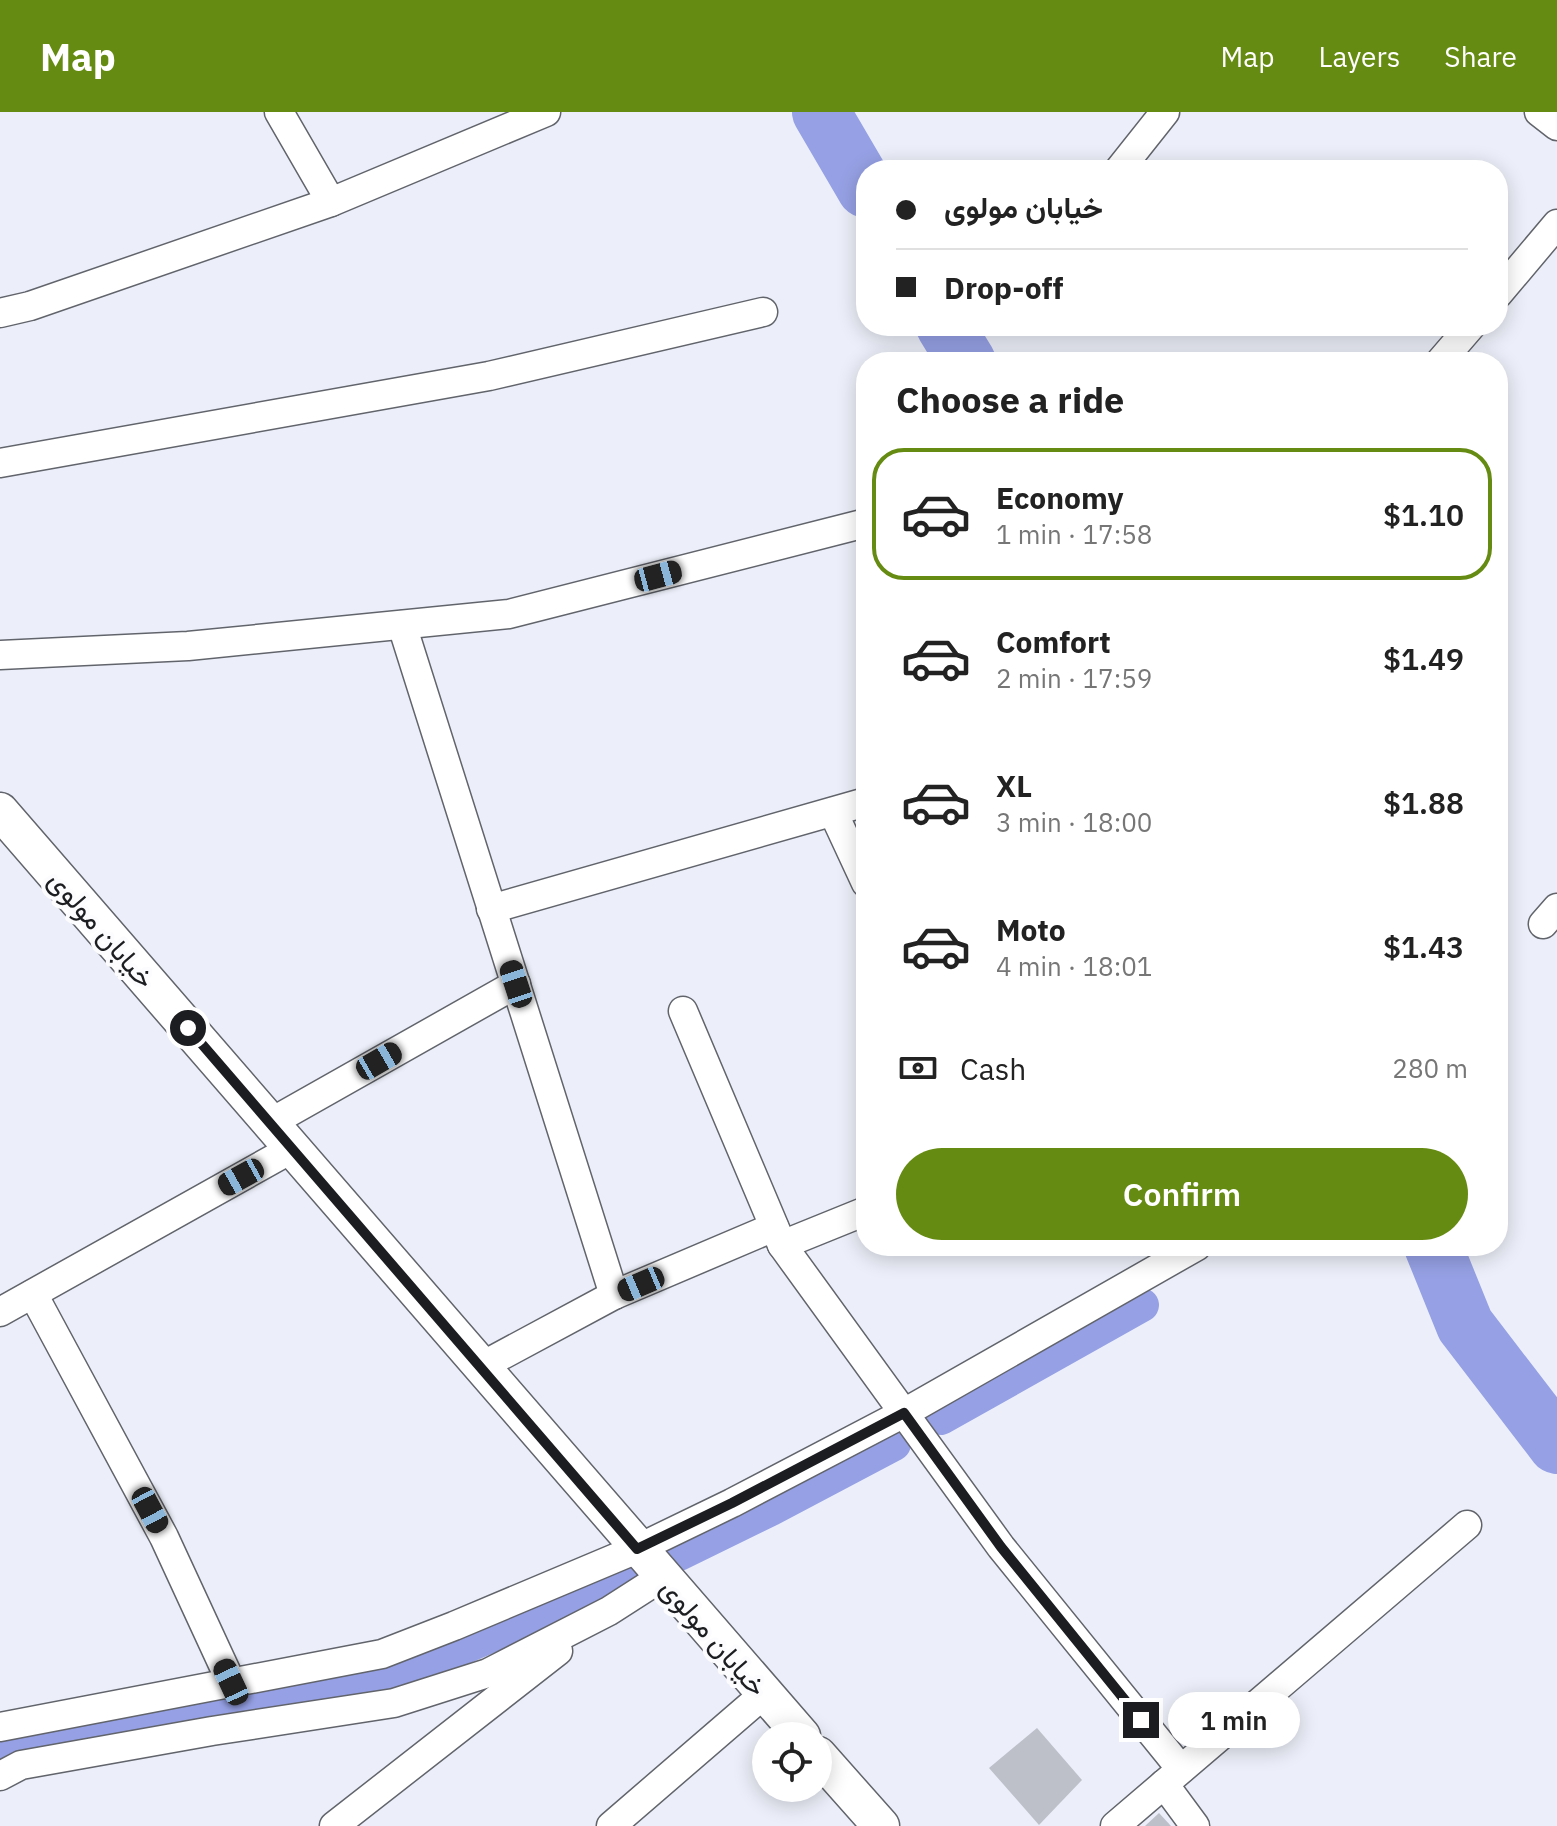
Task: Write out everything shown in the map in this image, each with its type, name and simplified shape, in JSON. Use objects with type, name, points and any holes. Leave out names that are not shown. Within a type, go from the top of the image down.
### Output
[{"type":"street","points":[[279,112],[331,202]]},
{"type":"street","points":[[0,313],[30,306],[331,202],[546,112]]},
{"type":"street","points":[[1127,160],[1165,112]]},
{"type":"street","points":[[1539,112],[1557,126]]},
{"type":"street","points":[[1508,282],[1557,224]]},
{"type":"street","points":[[0,463],[489,376],[763,312]]},
{"type":"street","points":[[1449,352],[1462,336]]},
{"type":"street","points":[[0,655],[188,646],[509,614],[856,526]]},
{"type":"street","points":[[402,625],[614,1295]]},
{"type":"street","points":[[491,909],[856,805]]},
{"type":"street","points":[[833,812],[856,861]]},
{"type":"street","name":"خیابان مولوی","points":[[1,814],[789,1722]]},
{"type":"street","points":[[0,1312],[33,1294],[516,984]]},
{"type":"street","points":[[683,1011],[778,1236],[1001,1547],[1172,1777],[1195,1826]]},
{"type":"street","points":[[482,1366],[614,1295],[778,1236],[856,1214]]},
{"type":"street","points":[[0,1727],[382,1654],[637,1549],[732,1503],[904,1413],[1179,1256]]},
{"type":"street","points":[[33,1294],[164,1537],[231,1682]]},
{"type":"street","points":[[1115,1826],[1467,1525]]},
{"type":"street","points":[[334,1826],[609,1611],[662,1577]]},
{"type":"street","points":[[0,1776],[21,1765],[394,1703],[488,1673],[609,1611]]},
{"type":"street","points":[[611,1826],[764,1694]]},
{"type":"street","points":[[832,1771],[881,1826]]},
{"type":"building","points":[[1037,1728],[1082,1780],[1039,1825],[989,1768]]},
{"type":"building","points":[[1159,1813],[1171,1826],[1145,1826]]},
{"type":"waterway","points":[[821,112],[856,172]]},
{"type":"waterway","points":[[951,336],[961,352]]},
{"type":"waterway","points":[[1437,1256],[1465,1325],[1557,1445]]},
{"type":"waterway","points":[[941,1418],[1142,1305]]},
{"type":"waterway","points":[[679,1554],[894,1444]]},
{"type":"waterway","points":[[0,1750],[12,1745],[131,1727],[366,1683],[425,1664],[625,1578]]},
{"type":"route","points":[[188,1028],[637,1549],[904,1413],[1001,1547],[1141,1720]]}]
